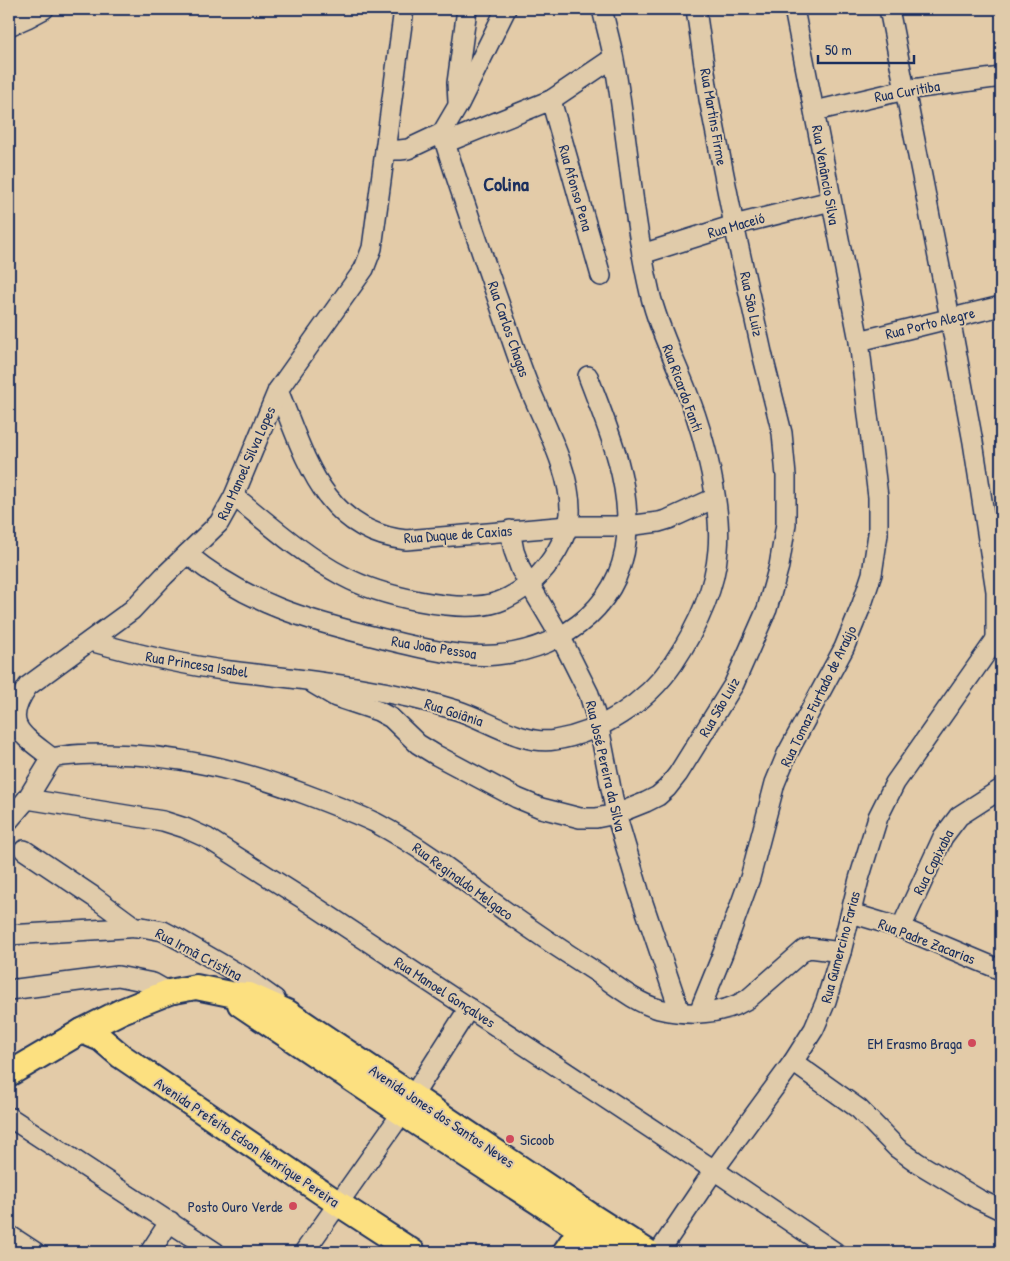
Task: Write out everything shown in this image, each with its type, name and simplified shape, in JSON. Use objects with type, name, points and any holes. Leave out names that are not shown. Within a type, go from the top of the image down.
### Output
[{"type":"main road","name":"Avenida Jones dos Santos Neves","points":[[44,1054],[122,1011],[169,992],[196,988],[249,995],[282,1020],[407,1104],[615,1252]]},
{"type":"main road","name":"Avenida Prefeito Edson Henrique Pereira","points":[[83,1031],[100,1039],[121,1056],[338,1204],[413,1252]]},
{"type":"main road","points":[[9,1074],[44,1054],[68,1046],[84,1044],[99,1047],[121,1056]]},
{"type":"main road","name":"Avenida Jones dos Santos Neves","points":[[589,1232],[648,1252]]},
{"type":"main road","points":[[565,1252],[589,1232]]},
{"type":"street","points":[[9,26],[44,9]]},
{"type":"street","name":"Rua Manoel Silva Lopes","points":[[52,758],[26,738],[14,719],[15,708],[28,686],[132,610],[219,523],[234,496],[278,390],[364,269],[369,259],[386,150],[404,9]]},
{"type":"street","points":[[459,104],[457,83],[466,9]]},
{"type":"street","points":[[443,138],[506,9]]},
{"type":"street","name":"Rua Ricardo Fanti","points":[[599,727],[624,712],[645,695],[667,672],[687,643],[702,613],[718,554],[719,535],[715,498],[701,436],[690,399],[650,295],[642,254],[614,58],[602,9]]},
{"type":"street","name":"Rua Martins Firme","points":[[696,9],[710,99],[734,225]]},
{"type":"street","name":"Rua Venâncio Silva","points":[[794,9],[830,201],[859,341]]},
{"type":"street","points":[[889,9],[950,318],[993,568],[1000,637]]},
{"type":"street","points":[[386,150],[408,149],[551,100],[614,58]]},
{"type":"street","name":"Rua Curitiba","points":[[814,111],[905,90],[1001,77]]},
{"type":"street","name":"Rua Afonso Pena","points":[[551,100],[600,276]]},
{"type":"street","name":"Rua Carlos Chagas","points":[[443,138],[526,381],[557,454],[566,485],[570,514],[568,526]]},
{"type":"street","name":"Rua Maceió","points":[[642,254],[734,225],[830,201]]},
{"type":"street","name":"Rua São Luiz","points":[[307,679],[336,697],[378,711],[391,718],[418,744],[430,752],[517,798],[541,808],[580,818],[596,818],[616,814],[646,802],[658,796],[667,788],[698,743],[734,684],[767,609],[779,566],[786,524],[786,476],[782,433],[734,225]]},
{"type":"street","name":"Rua Porto Alegre","points":[[859,341],[1001,306]]},
{"type":"street","name":"Rua Tomaz Furtado de Araújo","points":[[699,1012],[750,878],[776,783],[787,754],[844,648],[872,574],[878,534],[878,496],[859,341]]},
{"type":"street","name":"Rua João Pessoa","points":[[188,554],[229,585],[271,606],[324,624],[394,641],[460,654],[494,655],[525,651],[560,636],[588,618],[601,604],[612,588],[620,571],[625,553],[627,526],[621,472],[611,438],[588,376]]},
{"type":"street","name":"Rua Duque de Caxias","points":[[278,390],[316,481],[335,505],[360,527],[371,532],[406,540],[568,526],[627,526],[669,519],[715,498]]},
{"type":"street","points":[[234,496],[279,533],[342,576],[366,587],[401,597],[463,607],[499,602],[512,596],[529,584],[550,562],[568,526]]},
{"type":"street","name":"Rua José Pereira da Silva","points":[[510,530],[517,561],[560,636],[589,694],[599,727],[616,814],[638,891],[680,1012]]},
{"type":"street","name":"Rua Gumercino Farias","points":[[658,1252],[714,1170],[793,1062],[821,1015],[841,952],[878,817],[896,783],[1000,637]]},
{"type":"street","name":"Rua Princesa Isabel","points":[[90,641],[143,656],[199,666],[307,679]]},
{"type":"street","name":"Rua Goiânia","points":[[307,679],[375,690],[450,708],[530,740],[556,740],[599,727]]},
{"type":"street","name":"Rua Reginaldo Melgaco","points":[[52,758],[92,754],[132,754],[166,757],[259,778],[375,822],[423,851],[525,926],[642,1002],[658,1008],[680,1012],[719,1012],[748,999],[804,950],[816,948],[841,952]]},
{"type":"street","points":[[9,820],[27,799],[52,758]]},
{"type":"street","name":"Rua Capixaba","points":[[901,928],[948,830],[959,816],[1001,790]]},
{"type":"street","name":"Rua Manoel Gonçalves","points":[[27,799],[163,821],[207,838],[469,1008],[835,1252]]},
{"type":"street","points":[[24,850],[136,928]]},
{"type":"street","name":"Rua Padre Zacarias","points":[[851,913],[901,928],[1001,970]]},
{"type":"street","name":"Rua Irmã Cristina","points":[[9,935],[136,928],[163,931],[197,949],[266,992],[282,1020]]},
{"type":"street","points":[[9,990],[118,976],[152,983],[169,992]]},
{"type":"street","points":[[304,1252],[407,1104],[469,1008]]},
{"type":"street","points":[[793,1062],[859,1109],[897,1148],[918,1163],[978,1199],[1001,1210]]},
{"type":"street","points":[[9,1117],[215,1252]]},
{"type":"street","points":[[150,1252],[170,1221]]},
{"type":"street","points":[[9,1235],[35,1252]]},
{"type":"place","name":"EM Erasmo Braga","points":[[972,1043]]},
{"type":"place","name":"Sicoob","points":[[510,1139]]},
{"type":"place","name":"Posto Ouro Verde","points":[[293,1206]]},
{"type":"district","name":"Colina","points":[[506,183]]}]
